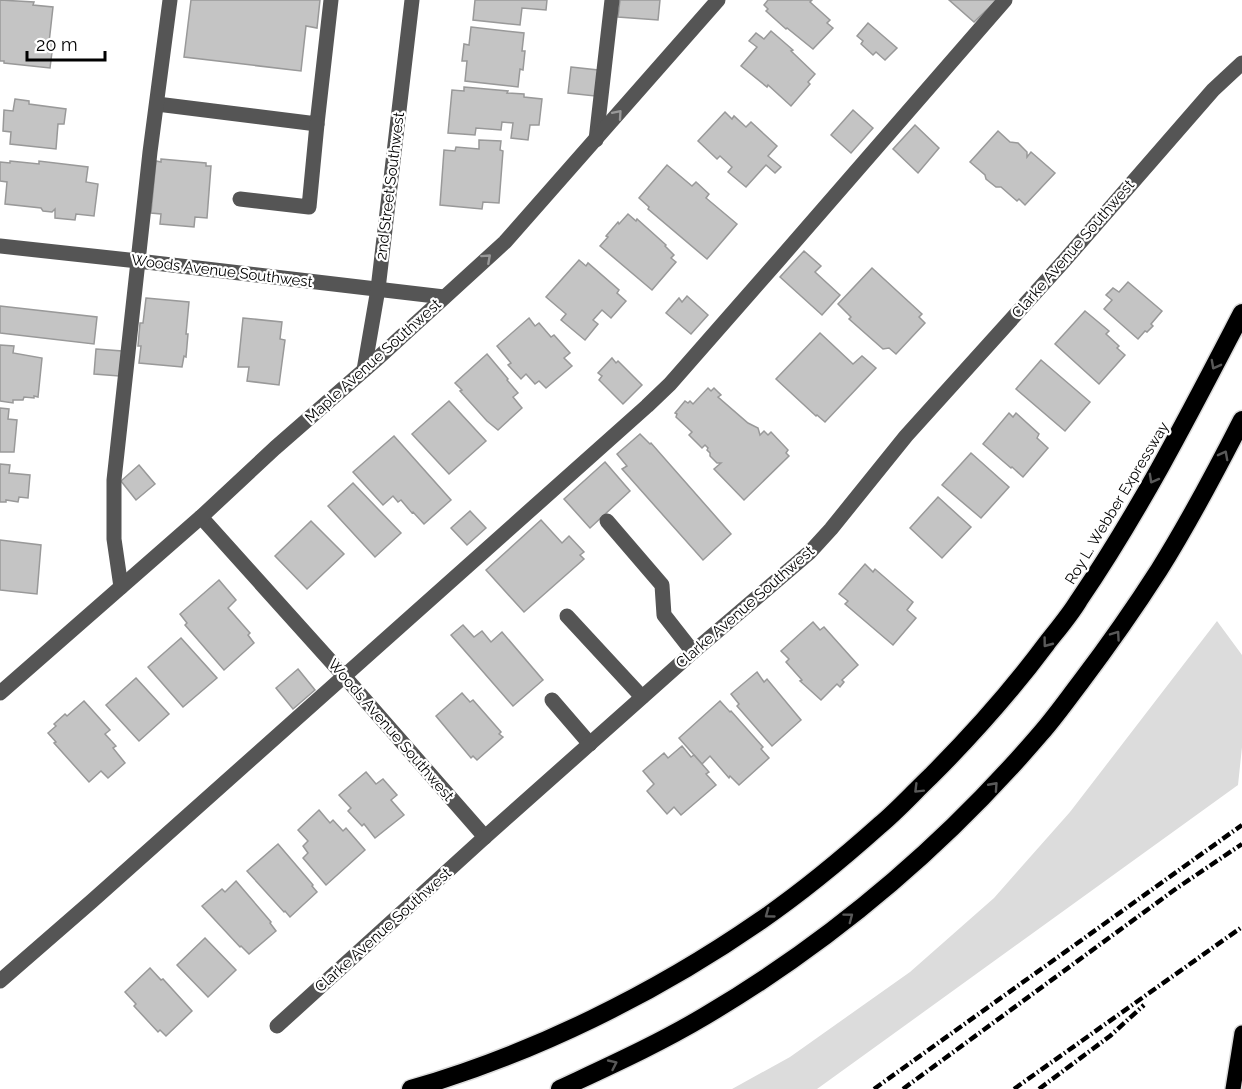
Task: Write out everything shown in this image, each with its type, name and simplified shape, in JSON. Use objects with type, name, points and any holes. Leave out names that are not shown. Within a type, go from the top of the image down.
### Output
[{"type":"highway","name":"Roy L. Webber Expressway","points":[[411,1089],[523,1050],[591,1019],[689,967],[815,880],[883,823],[958,749],[1015,685],[1071,612],[1126,527],[1182,428],[1242,313]]},
{"type":"highway","points":[[560,1089],[637,1053],[704,1017],[783,967],[855,913],[921,858],[984,797],[1043,732],[1113,639],[1160,569],[1242,420]]},
{"type":"main road","points":[[1233,1089],[1242,1033]]},
{"type":"street","points":[[121,587],[114,539],[114,480],[138,261],[171,0]]},
{"type":"street","points":[[240,200],[309,207],[331,0]]},
{"type":"street","name":"2nd Street Southwest","points":[[364,370],[378,290],[412,0]]},
{"type":"street","points":[[596,140],[612,0]]},
{"type":"street","name":"Maple Avenue Southwest","points":[[0,693],[201,517],[505,242],[718,0]]},
{"type":"street","points":[[0,981],[670,384],[1005,0]]},
{"type":"street","name":"Clarke Avenue Southwest","points":[[277,1026],[693,652],[810,552],[906,436],[1072,252],[1213,90],[1242,63]]},
{"type":"street","points":[[157,104],[317,124]]},
{"type":"street","name":"Woods Avenue Southwest","points":[[0,246],[444,297]]},
{"type":"street","name":"Woods Avenue Southwest","points":[[201,517],[485,837]]},
{"type":"street","points":[[607,521],[662,585],[664,615],[693,652]]},
{"type":"street","points":[[567,616],[642,698]]},
{"type":"street","points":[[552,700],[590,744]]},
{"type":"shaded area","points":[[1217,621],[1242,655],[1242,747],[1238,785],[817,1089],[732,1089],[790,1057],[910,972],[994,898],[1070,812]]},
{"type":"building","points":[[0,0],[34,2],[33,5],[53,7],[49,43],[53,44],[50,68],[0,61]]},
{"type":"building","points":[[191,0],[320,0],[317,28],[306,26],[301,71],[184,57]]},
{"type":"building","points":[[475,0],[547,0],[546,10],[522,8],[520,25],[473,20]]},
{"type":"building","points":[[620,0],[660,0],[658,20],[618,17]]},
{"type":"building","points":[[768,0],[812,0],[810,2],[830,20],[827,23],[833,28],[813,49],[766,11],[768,9],[764,5]]},
{"type":"building","points":[[949,0],[997,0],[974,22]]},
{"type":"building","points":[[868,23],[897,48],[885,60],[876,52],[873,55],[861,44],[863,41],[857,36]]},
{"type":"building","points":[[471,27],[524,33],[523,70],[520,69],[518,87],[465,81],[467,61],[462,61],[464,44],[469,45]]},
{"type":"building","points":[[771,31],[815,74],[808,82],[810,84],[791,106],[768,85],[767,87],[741,66],[757,47],[749,41],[756,33],[764,39]]},
{"type":"building","points":[[571,67],[598,70],[595,96],[568,93]]},
{"type":"building","points":[[464,87],[508,91],[507,93],[524,94],[524,97],[542,99],[539,125],[530,125],[528,140],[511,138],[513,123],[502,122],[501,130],[476,128],[475,135],[448,133],[452,90],[464,91]]},
{"type":"building","points":[[15,99],[29,101],[29,104],[66,109],[64,124],[58,124],[56,149],[10,144],[11,132],[3,131],[4,110],[13,111]]},
{"type":"building","points":[[853,110],[873,128],[851,153],[831,135]]},
{"type":"building","points":[[725,112],[732,119],[734,116],[746,127],[751,122],[777,146],[768,156],[781,167],[775,173],[766,165],[746,187],[728,172],[732,167],[720,156],[717,159],[698,141]]},
{"type":"building","points":[[915,125],[939,148],[918,173],[893,149]]},
{"type":"building","points":[[998,131],[1010,142],[1018,143],[1027,152],[1027,157],[1031,152],[1055,173],[1025,205],[1001,187],[996,187],[970,162]]},
{"type":"building","points":[[479,140],[501,141],[500,150],[503,151],[499,203],[483,202],[482,209],[440,205],[444,150],[455,151],[456,147],[479,149]]},
{"type":"building","points":[[161,159],[206,163],[206,166],[211,166],[207,218],[195,217],[194,227],[160,224],[161,214],[151,213],[156,161],[161,162]]},
{"type":"building","points":[[10,161],[39,164],[39,161],[88,167],[86,182],[98,184],[94,216],[76,214],[75,220],[55,218],[55,209],[52,212],[43,211],[41,208],[5,204],[7,182],[0,181],[0,162],[10,163]]},
{"type":"building","points":[[667,165],[692,186],[696,182],[709,194],[706,198],[737,224],[707,259],[648,209],[649,207],[639,198]]},
{"type":"building","points":[[628,214],[636,221],[637,219],[674,255],[671,258],[676,262],[652,290],[600,246],[618,222],[619,224]]},
{"type":"building","points":[[804,251],[821,266],[815,272],[840,295],[822,315],[780,277]]},
{"type":"building","points":[[579,260],[586,266],[588,263],[619,290],[617,293],[626,301],[611,318],[602,310],[593,320],[598,324],[585,340],[561,320],[566,314],[546,297]]},
{"type":"building","points":[[872,268],[922,314],[919,317],[925,323],[896,354],[889,348],[883,349],[849,319],[851,317],[838,304]]},
{"type":"building","points":[[1128,282],[1162,311],[1151,324],[1153,326],[1138,339],[1104,309],[1112,300],[1106,295],[1113,288],[1119,292]]},
{"type":"building","points":[[687,296],[708,315],[691,334],[666,313],[679,298],[682,302]]},
{"type":"building","points":[[146,298],[189,302],[186,357],[184,356],[182,367],[139,363],[140,323],[143,323]]},
{"type":"building","points":[[0,306],[97,317],[94,344],[0,333]]},
{"type":"building","points":[[1085,311],[1109,331],[1106,334],[1125,355],[1099,384],[1055,344]]},
{"type":"building","points":[[243,318],[282,322],[280,339],[285,340],[279,385],[247,381],[249,367],[238,367]]},
{"type":"building","points":[[529,318],[535,326],[539,323],[551,337],[554,335],[570,353],[564,358],[572,366],[546,388],[539,381],[535,384],[526,374],[521,379],[508,365],[511,363],[497,346]]},
{"type":"building","points":[[820,333],[853,364],[862,356],[876,368],[825,422],[776,379]]},
{"type":"building","points":[[0,345],[14,346],[13,353],[42,358],[38,397],[24,397],[23,400],[13,400],[13,403],[0,401]]},
{"type":"building","points":[[96,349],[122,351],[119,376],[94,374]]},
{"type":"building","points":[[487,354],[518,393],[513,397],[522,408],[498,430],[487,421],[455,383]]},
{"type":"building","points":[[612,358],[642,385],[623,404],[599,380],[602,376],[598,373]]},
{"type":"building","points":[[1041,360],[1090,402],[1065,431],[1016,389]]},
{"type":"building","points":[[708,388],[711,391],[714,388],[721,395],[718,397],[748,423],[758,428],[760,435],[764,431],[768,435],[771,432],[788,450],[786,453],[789,456],[744,500],[714,469],[721,463],[717,463],[710,456],[705,445],[702,448],[689,435],[692,432],[676,417],[675,413],[685,401],[693,404]]},
{"type":"building","points":[[449,401],[486,441],[449,474],[412,434]]},
{"type":"building","points":[[0,408],[9,409],[8,419],[17,420],[14,452],[0,452]]},
{"type":"building","points":[[1009,413],[1013,417],[1016,413],[1039,434],[1037,438],[1048,448],[1023,477],[983,444]]},
{"type":"building","points":[[640,434],[651,443],[731,534],[703,560],[622,469],[627,466],[617,454]]},
{"type":"building","points":[[394,436],[451,500],[424,524],[401,500],[398,502],[393,496],[383,505],[353,472]]},
{"type":"building","points":[[971,453],[1009,487],[981,518],[942,485]]},
{"type":"building","points":[[605,462],[630,491],[590,528],[564,499]]},
{"type":"building","points":[[0,464],[10,465],[9,473],[30,475],[28,498],[19,497],[18,502],[6,500],[6,502],[0,502]]},
{"type":"building","points":[[139,465],[155,484],[136,500],[121,481]]},
{"type":"building","points":[[353,483],[401,533],[375,557],[328,506]]},
{"type":"building","points":[[938,497],[971,527],[942,558],[910,528]]},
{"type":"building","points":[[470,511],[486,528],[467,545],[451,528]]},
{"type":"building","points":[[541,520],[562,543],[569,536],[584,552],[580,555],[584,559],[524,612],[486,570]]},
{"type":"building","points":[[311,521],[344,554],[307,589],[275,556]]},
{"type":"building","points":[[0,540],[41,545],[37,594],[0,590]]},
{"type":"building","points":[[865,564],[873,572],[875,569],[913,602],[907,610],[916,618],[893,645],[845,604],[848,601],[839,594]]},
{"type":"building","points":[[219,580],[236,600],[228,608],[250,633],[248,635],[254,643],[224,670],[185,625],[187,623],[180,614]]},
{"type":"building","points":[[813,622],[820,630],[824,627],[858,665],[842,680],[844,682],[840,687],[837,684],[821,700],[800,681],[802,680],[786,662],[789,659],[781,651]]},
{"type":"building","points":[[463,625],[474,637],[482,631],[491,642],[502,632],[543,680],[513,706],[451,635]]},
{"type":"building","points":[[181,638],[217,678],[183,707],[148,667]]},
{"type":"building","points":[[298,669],[315,690],[293,709],[276,688]]},
{"type":"building","points":[[757,672],[764,682],[767,679],[801,720],[772,746],[737,706],[739,704],[731,694]]},
{"type":"building","points":[[136,678],[169,714],[139,741],[106,705]]},
{"type":"building","points":[[462,693],[470,702],[473,700],[503,737],[477,760],[473,756],[471,758],[436,716]]},
{"type":"building","points":[[84,701],[110,730],[105,734],[116,746],[113,748],[125,763],[108,778],[101,771],[89,782],[54,743],[56,742],[48,733],[65,714],[67,716]]},
{"type":"building","points":[[720,701],[763,747],[761,749],[769,758],[739,785],[730,776],[729,778],[710,756],[702,764],[679,738]]},
{"type":"building","points":[[682,746],[691,757],[694,755],[709,772],[706,774],[716,785],[681,815],[674,807],[667,814],[647,791],[654,784],[643,771],[664,753],[668,758]]},
{"type":"building","points":[[366,772],[376,784],[383,779],[397,795],[391,800],[404,815],[375,838],[364,824],[362,826],[348,811],[351,808],[339,795]]},
{"type":"building","points":[[319,810],[330,823],[333,820],[343,831],[346,828],[365,850],[326,885],[303,858],[308,853],[303,846],[308,841],[298,830]]},
{"type":"building","points":[[278,844],[317,892],[290,917],[247,871]]},
{"type":"building","points":[[236,881],[276,931],[249,954],[202,906],[222,889],[225,892]]},
{"type":"building","points":[[205,938],[236,970],[208,997],[177,965]]},
{"type":"building","points":[[150,968],[192,1011],[166,1036],[160,1030],[158,1032],[134,1006],[136,1004],[125,992]]},
{"type":"railway","points":[[874,1089],[1242,825]]},
{"type":"railway","points":[[903,1089],[1177,888],[1242,844]]},
{"type":"railway","points":[[1014,1089],[1242,927]]},
{"type":"railway","points":[[1039,1089],[1110,1036],[1144,1005]]}]
